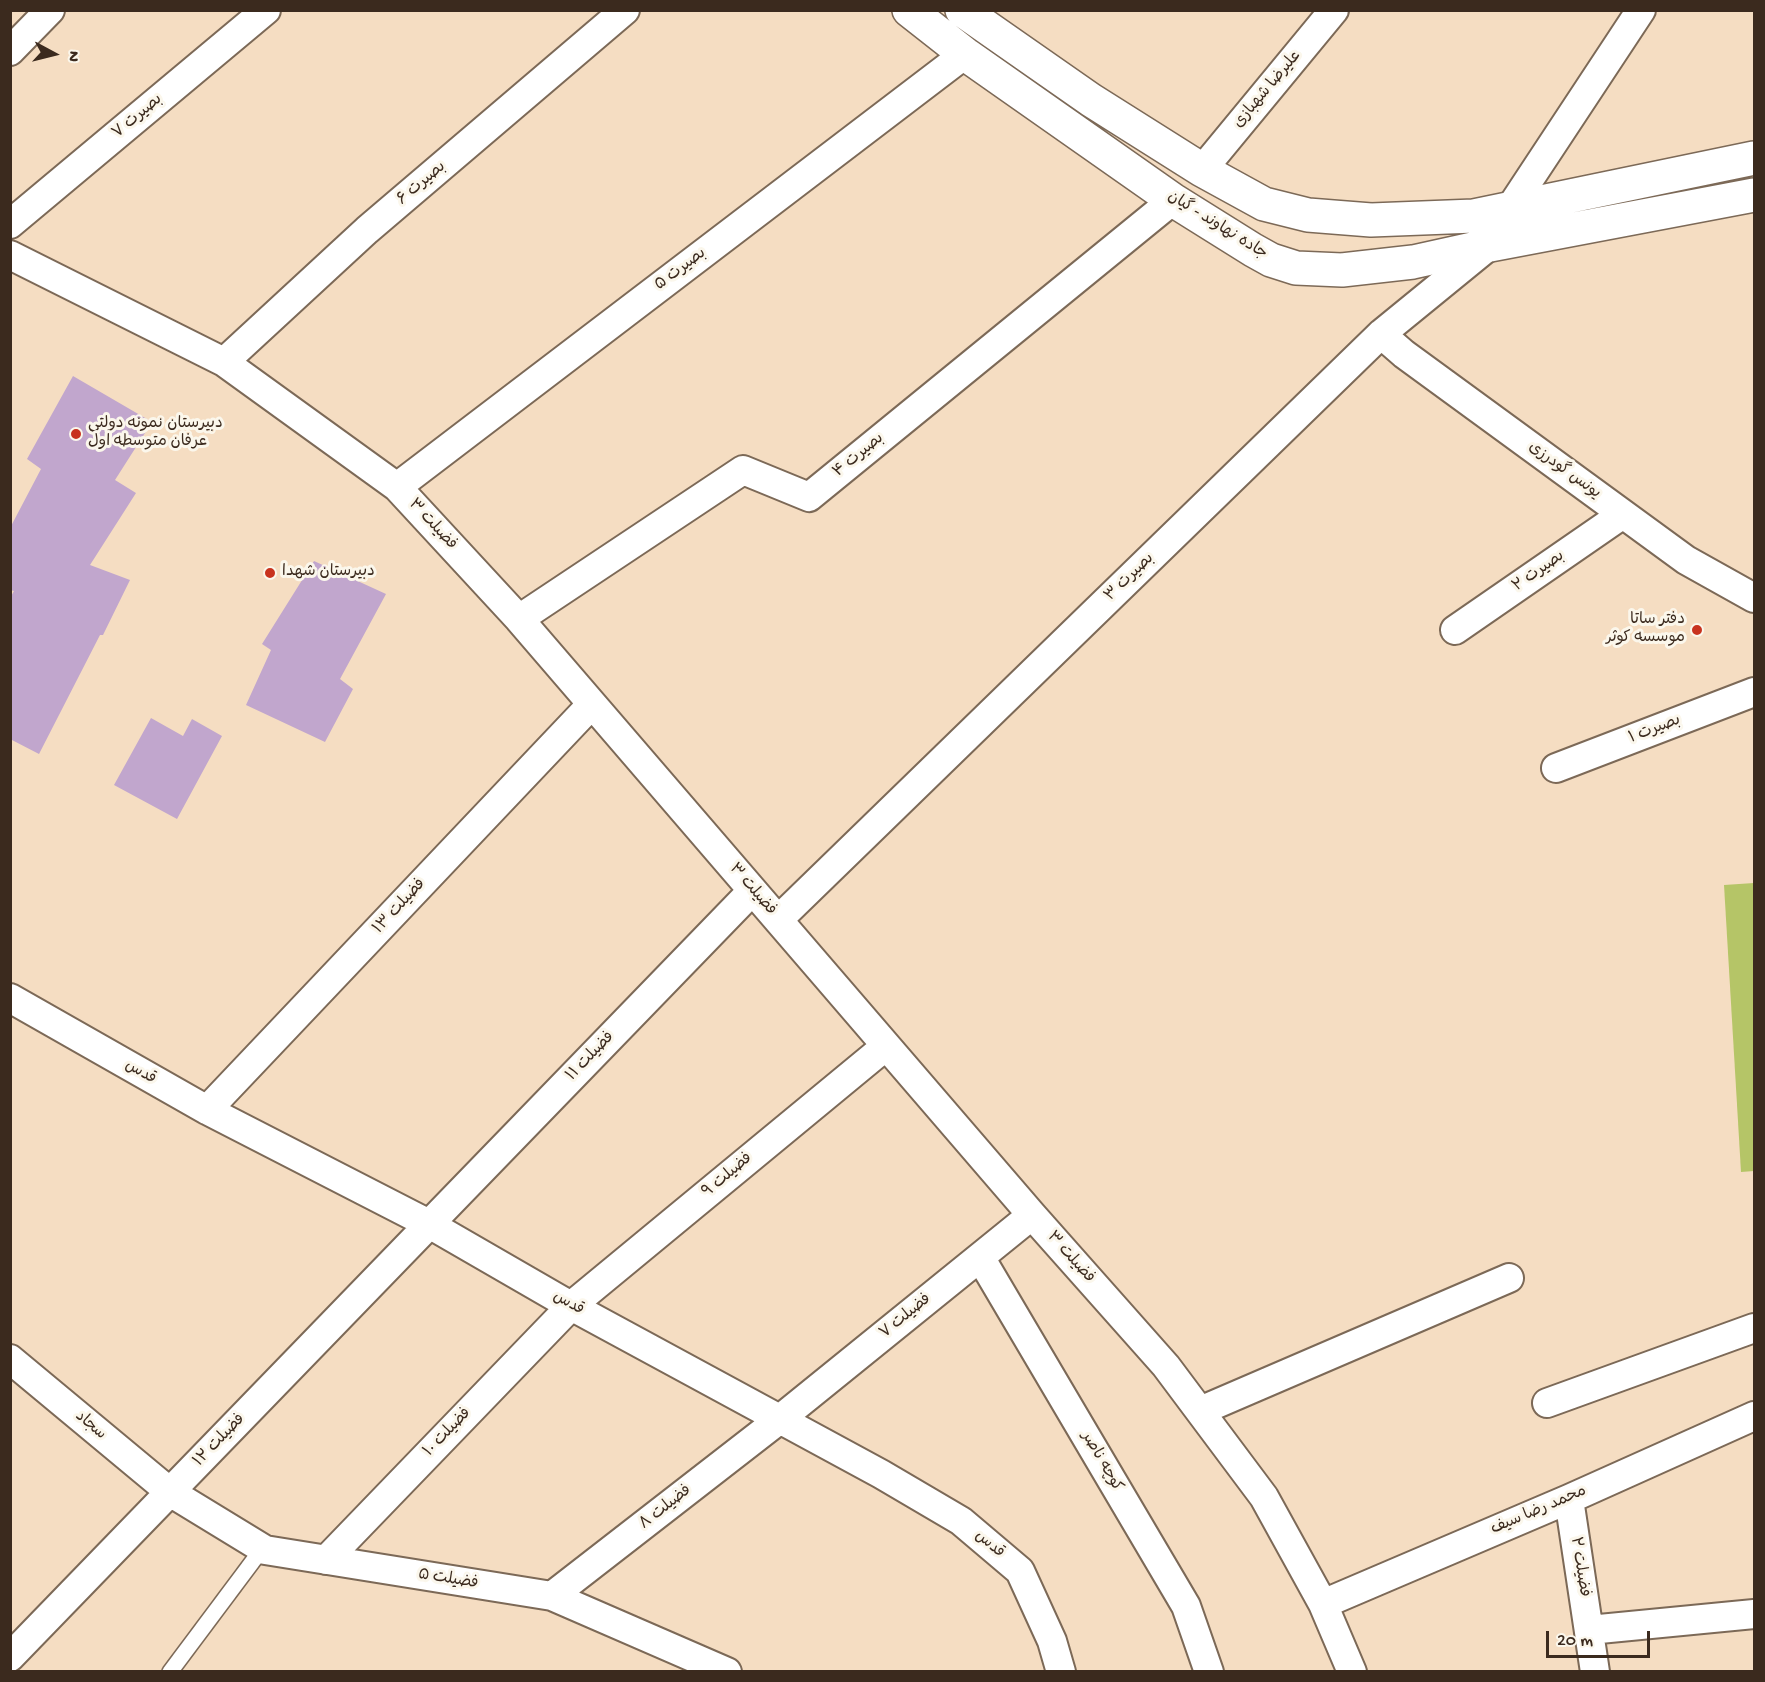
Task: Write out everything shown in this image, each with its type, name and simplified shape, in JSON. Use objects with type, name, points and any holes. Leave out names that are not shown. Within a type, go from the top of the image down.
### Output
[{"type":"main road","name":"جاده نهاوند - گیان","points":[[909,10],[965,54],[1173,200],[1271,260],[1296,268],[1364,269],[1413,262],[1755,195]]},
{"type":"main road","points":[[962,10],[1091,100],[1202,170],[1264,204],[1308,215],[1371,220],[1474,216],[1755,158]]},
{"type":"street","points":[[10,51],[50,10]]},
{"type":"street","name":"بصیرت ۷","points":[[10,224],[266,10]]},
{"type":"street","name":"بصیرت ۶","points":[[224,362],[368,230],[625,10]]},
{"type":"street","name":"علیرضا شهبازی","points":[[1202,170],[1334,10]]},
{"type":"street","points":[[1491,245],[1509,210],[1641,10]]},
{"type":"street","name":"بصیرت ۵","points":[[397,487],[965,54]]},
{"type":"street","name":"بصیرت ۴","points":[[519,619],[743,470],[809,496],[1173,200]]},
{"type":"street","name":"بصیرت ۳","points":[[778,920],[1381,334],[1491,245]]},
{"type":"street","name":"فضیلت ۳","points":[[10,255],[224,362],[397,487],[519,619],[1032,1215],[1166,1365],[1264,1497],[1323,1604],[1352,1671]]},
{"type":"street","name":"یونس گودرزی","points":[[1381,334],[1404,354],[1686,560],[1755,598]]},
{"type":"street","name":"بصیرت ۲","points":[[1455,630],[1623,514]]},
{"type":"street","name":"بصیرت ۱","points":[[1556,768],[1755,692]]},
{"type":"street","name":"فضیلت ۱۳","points":[[207,1110],[592,704]]},
{"type":"street","name":"فضیلت ۱۱","points":[[429,1224],[752,891]]},
{"type":"street","name":"قدس","points":[[10,998],[207,1110],[429,1224],[571,1306],[881,1474],[961,1521],[1020,1571],[1052,1641],[1061,1671]]},
{"type":"street","name":"فضیلت ۹","points":[[571,1306],[886,1046]]},
{"type":"street","name":"فضیلت ۷","points":[[780,1419],[1032,1215]]},
{"type":"street","name":"فضیلت ۱۲","points":[[10,1657],[429,1224]]},
{"type":"street","name":"کوچه ناصر","points":[[980,1257],[1186,1606],[1209,1671]]},
{"type":"street","points":[[1200,1411],[1509,1278]]},
{"type":"street","name":"فضیلت ۱۰","points":[[326,1560],[571,1306]]},
{"type":"street","points":[[1547,1403],[1755,1328]]},
{"type":"street","name":"سجاد","points":[[10,1359],[170,1492]]},
{"type":"street","name":"محمد رضا سیف","points":[[1323,1604],[1569,1499],[1755,1416]]},
{"type":"street","name":"فضیلت ۸","points":[[552,1596],[780,1419]]},
{"type":"street","name":"فضیلت ۵","points":[[170,1492],[262,1549],[552,1596],[727,1671]]},
{"type":"street","name":"فضیلت ۲","points":[[1569,1499],[1595,1671]]},
{"type":"street","points":[[1589,1630],[1755,1614]]},
{"type":"lane","points":[[170,1671],[262,1549]]},
{"type":"green space","points":[[1754,883],[1754,1171],[1741,1172],[1724,885]]},
{"type":"building","name":"دبیرستان نمونه دولتی عرفان متوسطه اول","points":[[73,376],[152,422],[115,480],[136,493],[90,565],[130,580],[39,754],[10,739],[10,598],[14,591],[10,590],[10,528],[41,469],[27,459]]},
{"type":"building","points":[[314,561],[386,594],[340,679],[353,689],[325,742],[246,705],[271,650],[262,644]]},
{"type":"building","points":[[151,718],[183,736],[192,719],[222,736],[177,819],[114,785]]},
{"type":"place","name":"دبیرستان نمونه دولتی عرفان متوسطه اول","points":[[76,434]]},
{"type":"place","name":"دبیرستان شهدا","points":[[270,573]]},
{"type":"place","name":"دفتر ساتا موسسه کوثر","points":[[1697,630]]}]
